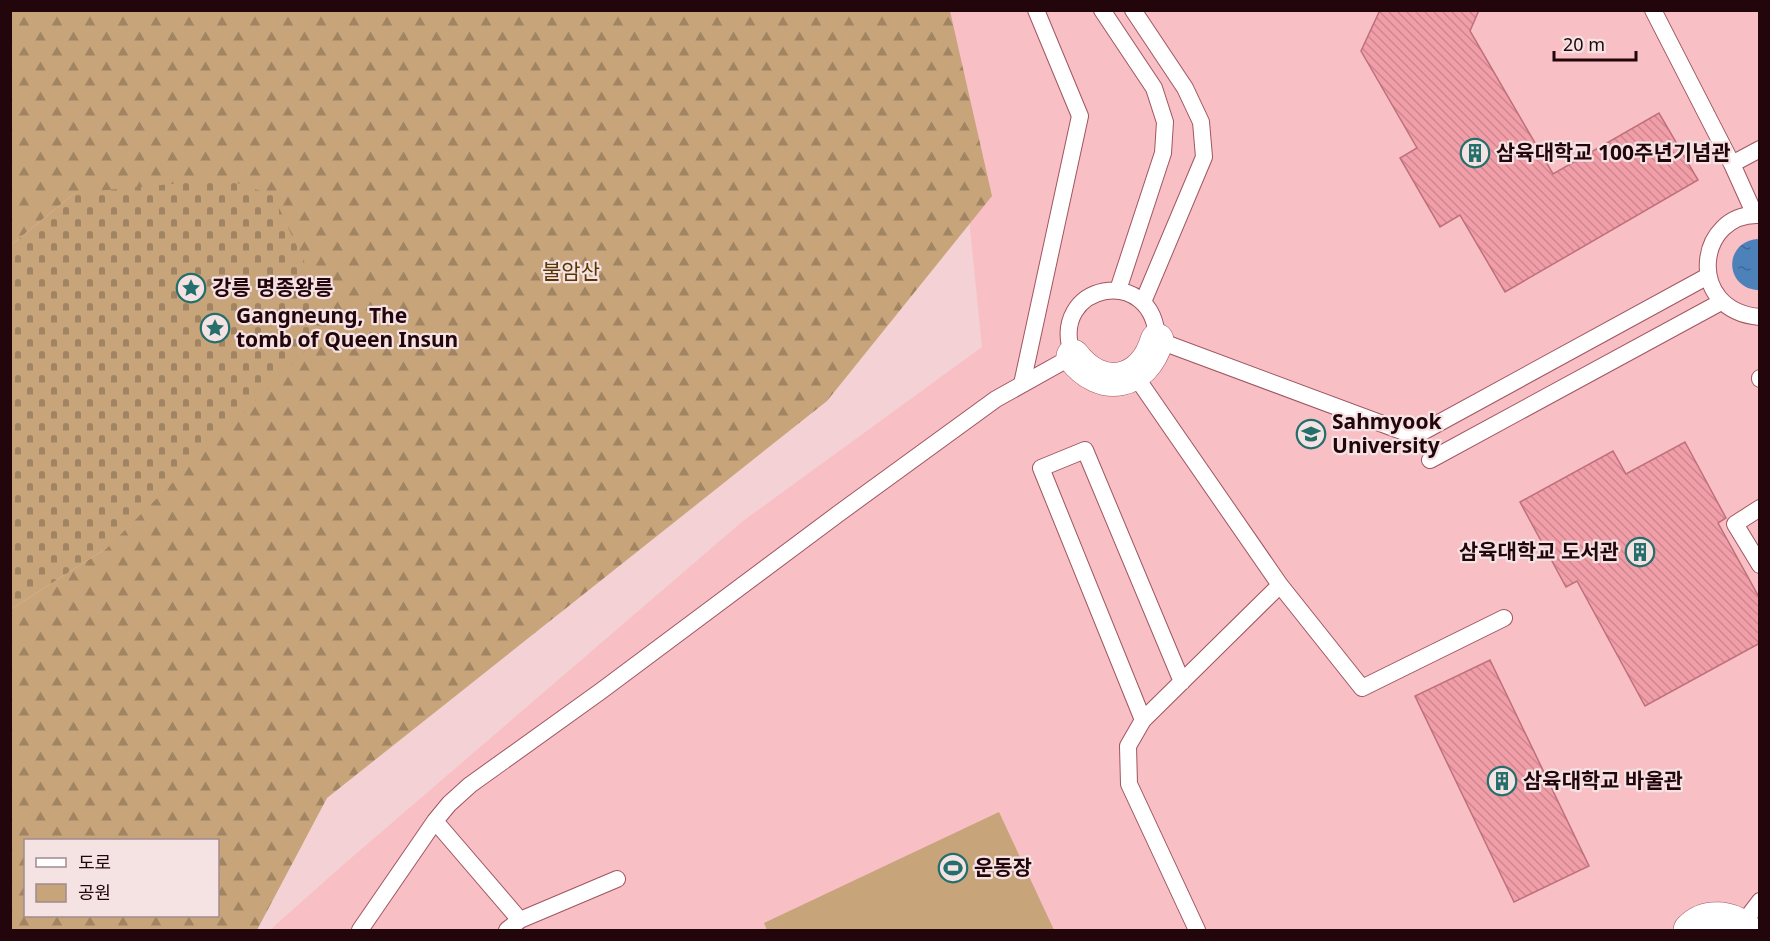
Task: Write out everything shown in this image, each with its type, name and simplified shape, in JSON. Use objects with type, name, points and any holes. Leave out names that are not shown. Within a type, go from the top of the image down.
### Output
[{"type":"street","points":[[1073,356],[1082,368],[1100,378],[1120,379],[1134,374],[1145,365],[1153,354],[1157,340]]},
{"type":"street","points":[[1690,930],[1705,921],[1749,919]]},
{"type":"lane","points":[[1022,384],[1080,116],[1036,10]]},
{"type":"lane","points":[[1102,10],[1154,88],[1165,122],[1163,153],[1118,290]]},
{"type":"lane","points":[[1133,10],[1185,88],[1201,122],[1204,157],[1143,302]]},
{"type":"lane","points":[[1653,10],[1757,215],[1740,218],[1718,235],[1710,248],[1707,262],[1708,276],[1721,302],[1733,311],[1746,316],[1760,317]]},
{"type":"lane","points":[[1732,164],[1760,149]]},
{"type":"lane","points":[[360,930],[435,820],[470,785],[996,399],[1073,356],[1068,343],[1071,316],[1079,304],[1091,295],[1118,290],[1131,294],[1143,302],[1152,313],[1157,340],[1415,436],[1708,276]]},
{"type":"lane","points":[[1430,460],[1721,302]]},
{"type":"lane","points":[[1134,374],[1280,585],[1362,688],[1504,618]]},
{"type":"lane","points":[[1143,720],[1041,468],[1084,450],[1182,682]]},
{"type":"lane","points":[[1760,508],[1735,524],[1760,566]]},
{"type":"lane","points":[[1197,930],[1129,784],[1128,746],[1143,720],[1280,585]]},
{"type":"lane","points":[[435,820],[520,920]]},
{"type":"lane","points":[[507,930],[520,920],[617,879]]},
{"type":"shaded area","name":"Sahmyook University","points":[[948,11],[1759,11],[1759,930],[270,930],[743,521],[982,347]]},
{"type":"green space","name":"불암산","points":[[11,11],[950,11],[992,196],[827,401],[327,798],[257,930],[11,930],[11,609],[107,548],[75,193],[11,245]]},
{"type":"green space","points":[[225,179],[273,195],[308,270],[317,339],[107,548],[11,609],[11,245],[75,193]]},
{"type":"green space","name":"운동장","points":[[999,812],[1054,930],[767,930],[764,923]]},
{"type":"water","points":[[1760,240],[1760,290],[1748,288],[1740,283],[1734,275],[1732,266],[1733,257],[1738,249],[1746,242]]},
{"type":"building","name":"삼육대학교 100주년기념관","points":[[1380,10],[1479,10],[1470,31],[1553,174],[1659,113],[1698,180],[1505,292],[1460,215],[1440,227],[1400,158],[1417,148],[1361,51]]},
{"type":"building","name":"삼육대학교 도서관","points":[[1685,442],[1726,518],[1718,523],[1760,599],[1760,643],[1645,706],[1577,581],[1566,587],[1520,502],[1613,451],[1626,474]]},
{"type":"building","name":"삼육대학교 바울관","points":[[1490,660],[1589,866],[1514,902],[1415,696]]},
{"type":"place","name":"삼육대학교 100주년기념관","points":[[1475,153]]},
{"type":"place","name":"강릉 명종왕릉","points":[[191,288]]},
{"type":"place","name":"Gangneung, The tomb of Queen Insun","points":[[215,328]]},
{"type":"place","name":"Sahmyook University","points":[[1311,434]]},
{"type":"place","name":"삼육대학교 도서관","points":[[1640,552]]},
{"type":"place","name":"삼육대학교 바울관","points":[[1502,781]]},
{"type":"place","name":"운동장","points":[[953,868]]}]
